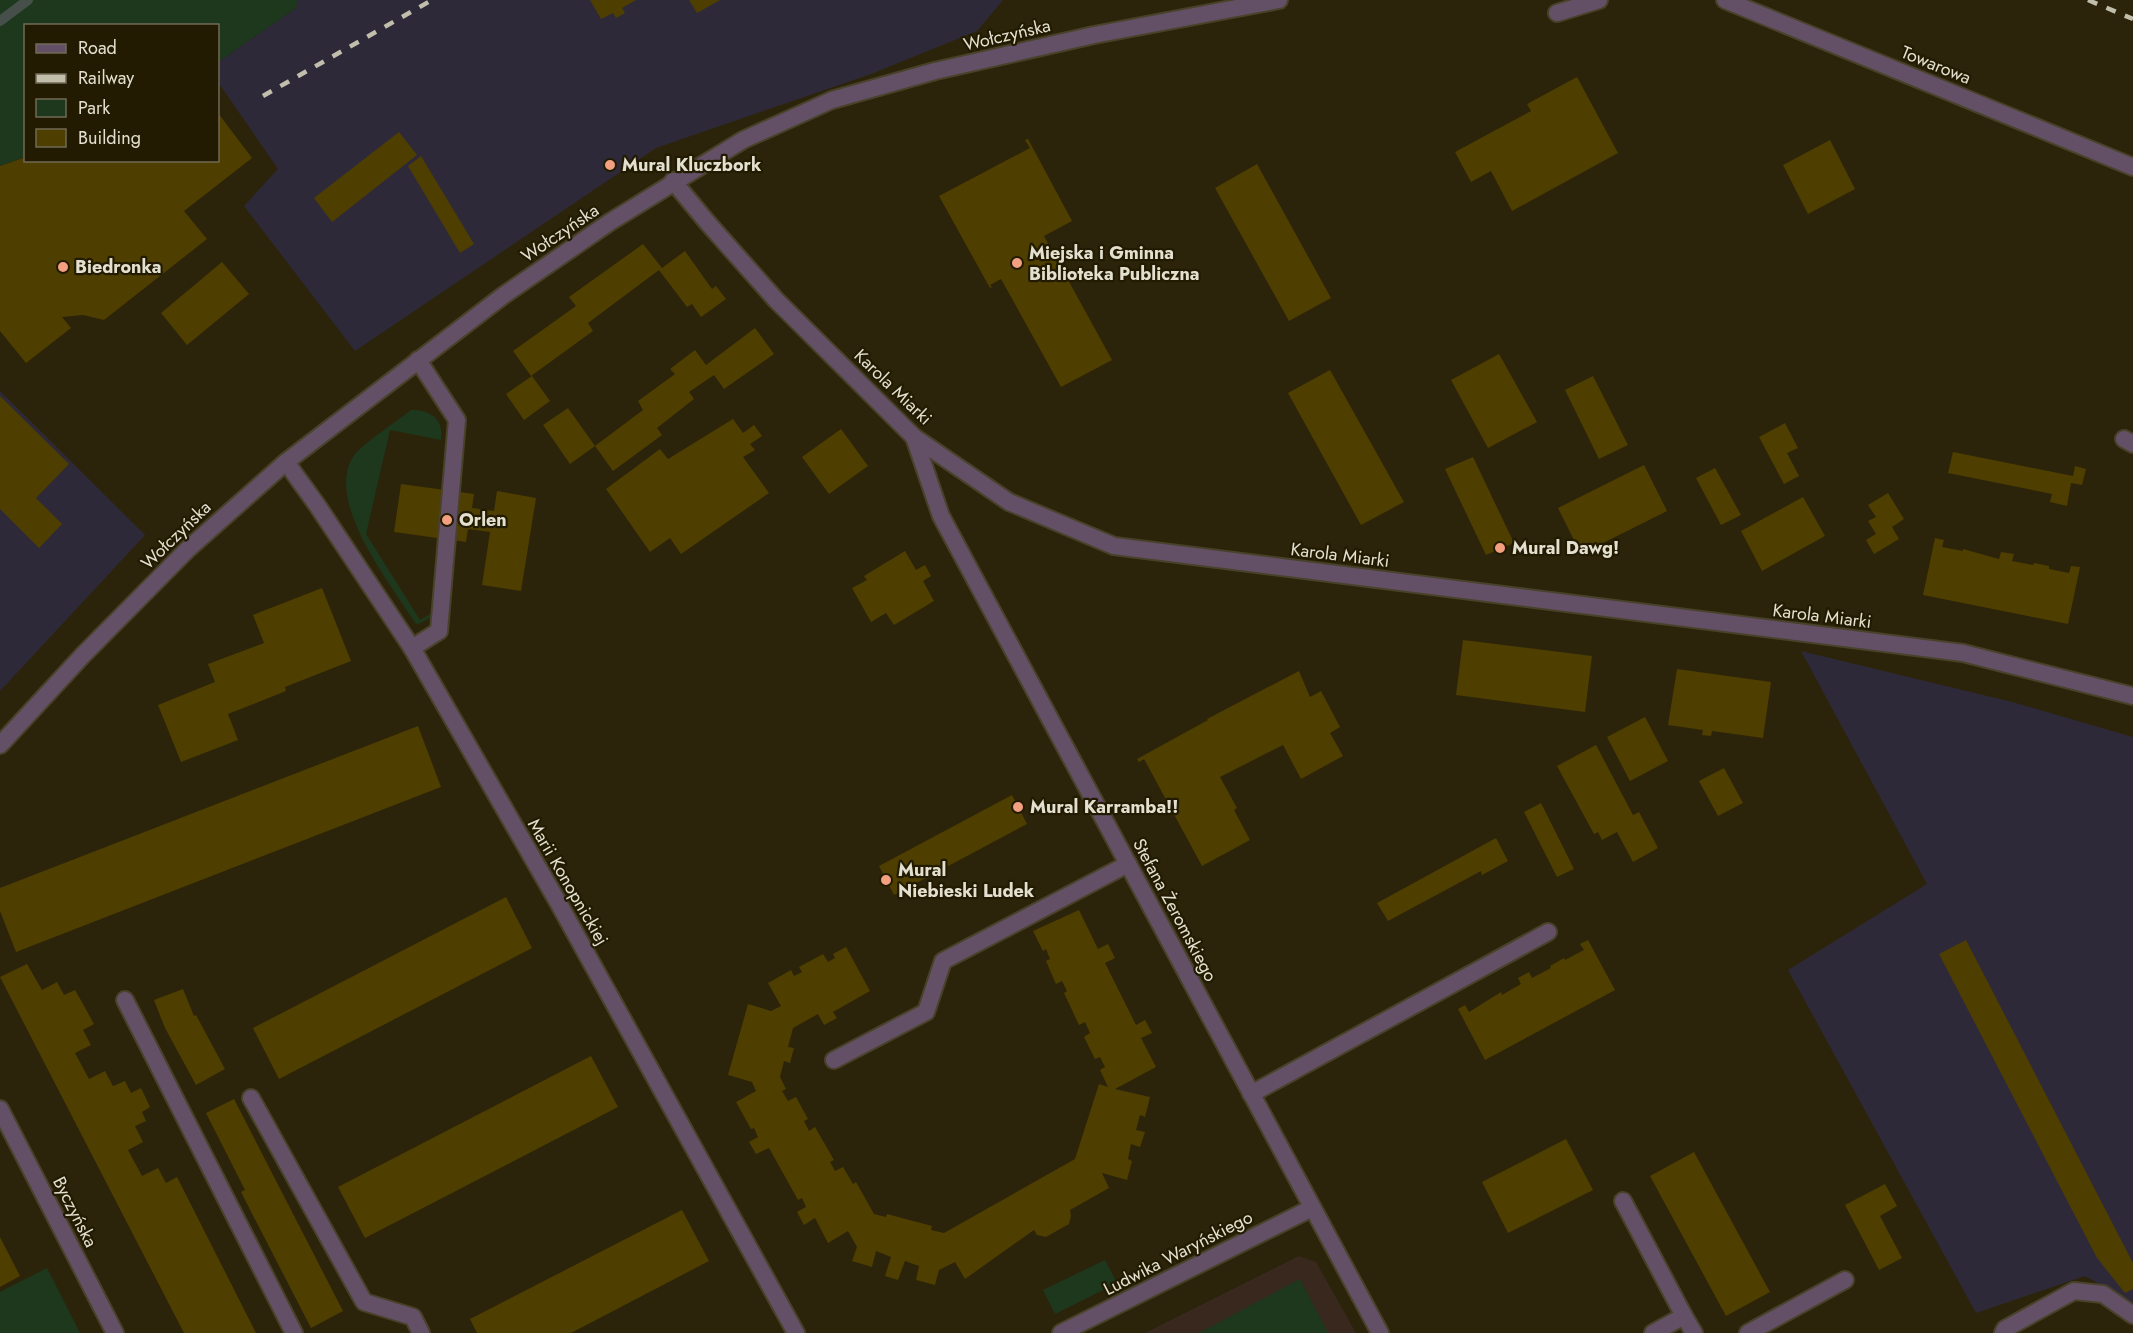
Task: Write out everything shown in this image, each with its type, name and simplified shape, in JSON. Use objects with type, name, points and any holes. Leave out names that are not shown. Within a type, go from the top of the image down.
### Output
[{"type":"street","name":"Wołczyńska","points":[[0,745],[83,655],[188,549],[286,462],[504,295],[610,222],[743,140],[832,100],[935,71],[1094,35],[1279,0]]},
{"type":"street","points":[[1557,13],[1599,0]]},
{"type":"street","name":"Towarowa","points":[[1725,0],[2133,167]]},
{"type":"street","name":"Karola Miarki","points":[[674,181],[776,300],[914,437],[1009,502],[1113,546],[1963,653],[2133,696]]},
{"type":"street","points":[[412,648],[439,631],[457,420],[418,360]]},
{"type":"street","name":"Stefana Żeromskiego","points":[[914,437],[941,516],[1380,1333]]},
{"type":"street","name":"Marii Konopnickiej","points":[[286,462],[412,648],[559,904],[796,1333]]},
{"type":"street","points":[[834,1060],[926,1012],[943,961],[1128,864]]},
{"type":"street","points":[[1251,1094],[1548,932]]},
{"type":"street","points":[[124,1000],[294,1333]]},
{"type":"street","points":[[251,1098],[364,1302],[413,1317],[421,1333]]},
{"type":"street","name":"Byczyńska","points":[[0,1109],[115,1333]]},
{"type":"street","points":[[1623,1201],[1694,1333]]},
{"type":"street","name":"Ludwika Waryńskiego","points":[[1061,1333],[1312,1208]]},
{"type":"street","points":[[1748,1333],[1845,1280]]},
{"type":"street","points":[[2003,1333],[2005,1329],[2074,1290],[2103,1294],[2133,1316]]},
{"type":"street","points":[[1653,1333],[1684,1316]]},
{"type":"shaded area","points":[[298,0],[1003,0],[977,31],[871,74],[656,148],[355,351],[244,206],[278,169],[219,83],[219,61],[296,8]]},
{"type":"shaded area","points":[[0,391],[145,535],[0,691]]},
{"type":"shaded area","points":[[1801,651],[2012,702],[2133,737],[2133,1303],[2085,1276],[1976,1313],[1788,970],[1927,884]]},
{"type":"shaded area","points":[[1299,1256],[1316,1262],[1356,1333],[1145,1333]]},
{"type":"green space","points":[[0,0],[298,0],[296,8],[219,61],[219,24],[24,24],[24,157],[0,166]]},
{"type":"green space","points":[[411,410],[425,412],[435,417],[440,426],[441,440],[390,430],[366,534],[420,620],[430,614],[431,617],[416,624],[364,541],[353,516],[347,493],[347,471],[356,453]]},
{"type":"green space","points":[[1105,1260],[1117,1283],[1055,1314],[1043,1290]]},
{"type":"green space","points":[[47,1268],[80,1333],[0,1333],[0,1292]]},
{"type":"green space","points":[[1300,1279],[1328,1333],[1199,1333]]},
{"type":"building","points":[[590,0],[636,0],[622,8],[625,13],[616,18],[613,13],[601,19]]},
{"type":"building","points":[[689,0],[720,0],[697,13]]},
{"type":"building","points":[[1577,77],[1618,153],[1512,211],[1491,171],[1471,182],[1455,152],[1531,111],[1527,104]]},
{"type":"building","name":"Biedronka","points":[[219,114],[252,158],[184,211],[207,239],[104,320],[83,315],[62,317],[71,328],[26,363],[0,331],[0,166],[24,158],[24,162],[219,162]]},
{"type":"building","points":[[399,132],[417,155],[332,222],[314,198]]},
{"type":"building","name":"Miejska i Gminna Biblioteka Publiczna","points":[[1028,139],[1072,221],[1044,236],[1112,360],[1061,387],[1001,279],[990,285],[992,287],[990,288],[939,196],[1030,148],[1025,140]]},
{"type":"building","points":[[1830,140],[1855,189],[1808,214],[1783,165]]},
{"type":"building","points":[[421,156],[474,244],[460,253],[408,166]]},
{"type":"building","points":[[1257,164],[1331,298],[1289,321],[1215,188]]},
{"type":"building","points":[[643,244],[662,268],[685,251],[712,289],[716,286],[726,299],[701,317],[692,304],[687,307],[659,270],[588,323],[593,331],[531,376],[513,351],[576,306],[569,297]]},
{"type":"building","points":[[222,262],[249,294],[187,345],[161,313]]},
{"type":"building","points":[[755,328],[774,354],[724,389],[714,375],[689,392],[694,399],[657,428],[662,435],[613,471],[595,446],[643,410],[638,401],[675,374],[670,369],[695,350],[706,365]]},
{"type":"building","points":[[1499,354],[1537,422],[1488,448],[1451,380]]},
{"type":"building","points":[[1330,370],[1404,502],[1361,525],[1288,393]]},
{"type":"building","points":[[532,376],[550,401],[524,420],[506,394]]},
{"type":"building","points":[[1593,376],[1628,445],[1599,459],[1565,390]]},
{"type":"building","points":[[0,396],[69,464],[36,498],[62,524],[39,548],[0,509]]},
{"type":"building","points":[[568,408],[595,446],[570,464],[543,425]]},
{"type":"building","points":[[733,419],[743,433],[754,425],[762,436],[750,444],[755,450],[743,457],[769,493],[681,554],[670,538],[650,552],[606,489],[660,449],[668,459]]},
{"type":"building","points":[[1785,423],[1798,448],[1787,453],[1799,476],[1784,484],[1759,437]]},
{"type":"building","points":[[841,429],[868,466],[829,494],[802,457]]},
{"type":"building","points":[[1953,452],[2073,476],[2075,466],[2086,469],[2082,485],[2071,483],[2067,506],[2050,502],[2052,494],[1948,473]]},
{"type":"building","points":[[1473,457],[1514,543],[1486,555],[1445,469]]},
{"type":"building","points":[[1644,465],[1667,511],[1581,554],[1558,508]]},
{"type":"building","points":[[1715,468],[1741,515],[1721,525],[1696,478]]},
{"type":"building","points":[[401,484],[474,494],[472,508],[494,511],[497,491],[536,498],[521,591],[482,585],[490,532],[468,529],[466,542],[394,532]]},
{"type":"building","points":[[1888,493],[1904,519],[1892,527],[1899,539],[1874,554],[1866,540],[1876,534],[1868,521],[1876,517],[1868,505]]},
{"type":"building","points":[[1803,497],[1825,536],[1762,571],[1741,531]]},
{"type":"building","points":[[1935,538],[1944,540],[1942,547],[1963,551],[1963,549],[1999,559],[2001,552],[2014,554],[2012,561],[2049,566],[2049,569],[2069,573],[2071,566],[2080,567],[2068,624],[1923,595]]},
{"type":"building","points":[[905,551],[916,570],[925,565],[931,576],[923,581],[934,601],[894,625],[886,613],[871,622],[852,588],[867,580],[864,576]]},
{"type":"building","points":[[322,588],[351,661],[285,687],[286,691],[228,714],[238,740],[181,762],[158,705],[215,682],[208,664],[264,643],[253,615]]},
{"type":"building","points":[[1463,640],[1592,656],[1585,712],[1456,695]]},
{"type":"building","points":[[1677,669],[1771,682],[1763,738],[1712,731],[1711,736],[1702,735],[1703,730],[1668,725]]},
{"type":"building","points":[[1299,671],[1310,697],[1321,691],[1340,727],[1330,733],[1343,756],[1301,779],[1283,745],[1220,777],[1237,808],[1234,810],[1250,840],[1202,866],[1144,759],[1139,762],[1137,759]]},
{"type":"building","points":[[1645,717],[1668,761],[1630,781],[1607,737]]},
{"type":"building","points":[[418,726],[441,787],[16,952],[0,911],[0,888]]},
{"type":"building","points":[[1596,745],[1633,815],[1639,812],[1658,848],[1633,862],[1617,832],[1602,840],[1598,832],[1594,834],[1557,766]]},
{"type":"building","points":[[1724,768],[1743,803],[1718,816],[1699,781]]},
{"type":"building","points":[[1012,795],[1027,824],[894,895],[879,866]]},
{"type":"building","points":[[1541,803],[1574,869],[1557,877],[1524,812]]},
{"type":"building","points":[[1496,838],[1508,861],[1482,875],[1481,871],[1388,921],[1377,903]]},
{"type":"building","points":[[506,897],[532,948],[279,1079],[253,1028]]},
{"type":"building","points":[[1079,910],[1098,949],[1108,944],[1115,958],[1105,963],[1136,1025],[1145,1020],[1152,1033],[1141,1038],[1156,1067],[1115,1089],[1150,1097],[1145,1117],[1140,1115],[1136,1130],[1145,1132],[1140,1147],[1131,1144],[1128,1159],[1132,1161],[1127,1180],[1102,1173],[1109,1188],[1070,1210],[1069,1224],[1046,1237],[1037,1235],[1034,1230],[965,1279],[955,1262],[939,1270],[935,1285],[916,1280],[919,1266],[905,1261],[898,1280],[885,1276],[891,1257],[876,1251],[872,1267],[852,1261],[857,1247],[848,1231],[828,1243],[815,1218],[804,1225],[797,1212],[806,1207],[802,1198],[798,1200],[769,1148],[756,1154],[749,1142],[758,1137],[736,1102],[756,1091],[752,1082],[728,1075],[748,1004],[771,1011],[781,1006],[768,983],[791,970],[794,976],[802,972],[799,967],[823,954],[828,962],[835,958],[833,954],[846,947],[870,991],[833,1012],[837,1018],[824,1025],[818,1014],[793,1028],[788,1047],[794,1048],[790,1063],[784,1061],[780,1077],[786,1089],[782,1091],[788,1101],[796,1097],[808,1119],[804,1121],[809,1131],[815,1127],[834,1160],[830,1162],[835,1171],[843,1167],[853,1184],[856,1182],[874,1214],[886,1217],[887,1214],[932,1226],[931,1230],[944,1233],[1075,1159],[1099,1084],[1108,1087],[1100,1070],[1105,1067],[1100,1057],[1095,1059],[1084,1037],[1090,1033],[1085,1022],[1079,1025],[1064,993],[1067,991],[1062,981],[1056,984],[1046,961],[1050,959],[1046,949],[1043,951],[1033,931]]},
{"type":"building","points":[[1588,940],[1615,990],[1485,1060],[1458,1009],[1465,1005],[1469,1012],[1501,992],[1502,995],[1521,984],[1518,978],[1529,972],[1532,978],[1564,958],[1565,960],[1584,950],[1580,944]]},
{"type":"building","points":[[1966,940],[2133,1263],[2133,1289],[2125,1293],[2097,1258],[1939,954]]},
{"type":"building","points":[[27,964],[42,990],[57,982],[64,995],[75,990],[94,1024],[83,1030],[91,1045],[75,1053],[89,1079],[105,1071],[113,1086],[125,1081],[131,1093],[141,1088],[150,1107],[142,1112],[146,1121],[135,1126],[143,1142],[128,1150],[142,1176],[158,1168],[166,1183],[177,1177],[256,1333],[184,1333],[0,977]]},
{"type":"building","points":[[183,989],[194,1016],[196,1015],[225,1069],[196,1085],[165,1028],[154,1000]]},
{"type":"building","points":[[591,1056],[618,1107],[365,1238],[338,1187]]},
{"type":"building","points":[[234,1099],[343,1311],[311,1328],[241,1192],[245,1190],[206,1113]]},
{"type":"building","points":[[1566,1139],[1593,1190],[1508,1233],[1482,1182]]},
{"type":"building","points":[[1694,1152],[1770,1292],[1726,1316],[1650,1176]]},
{"type":"building","points":[[1885,1184],[1897,1206],[1880,1216],[1902,1258],[1879,1270],[1845,1205]]},
{"type":"building","points":[[682,1210],[709,1261],[571,1333],[477,1333],[470,1319]]},
{"type":"building","points":[[0,1237],[20,1276],[0,1287]]},
{"type":"waterway","points":[[0,21],[28,0]]},
{"type":"railway","points":[[263,96],[432,0]]},
{"type":"railway","points":[[2088,0],[2133,19]]},
{"type":"place","name":"Mural Kluczbork","points":[[610,165]]},
{"type":"place","name":"Miejska i Gminna Biblioteka Publiczna","points":[[1017,263]]},
{"type":"place","name":"Biedronka","points":[[63,267]]},
{"type":"place","name":"Orlen","points":[[447,520]]},
{"type":"place","name":"Mural Dawg!","points":[[1500,548]]},
{"type":"place","name":"Mural Karramba!!","points":[[1018,807]]},
{"type":"place","name":"Mural Niebieski Ludek","points":[[886,880]]}]
